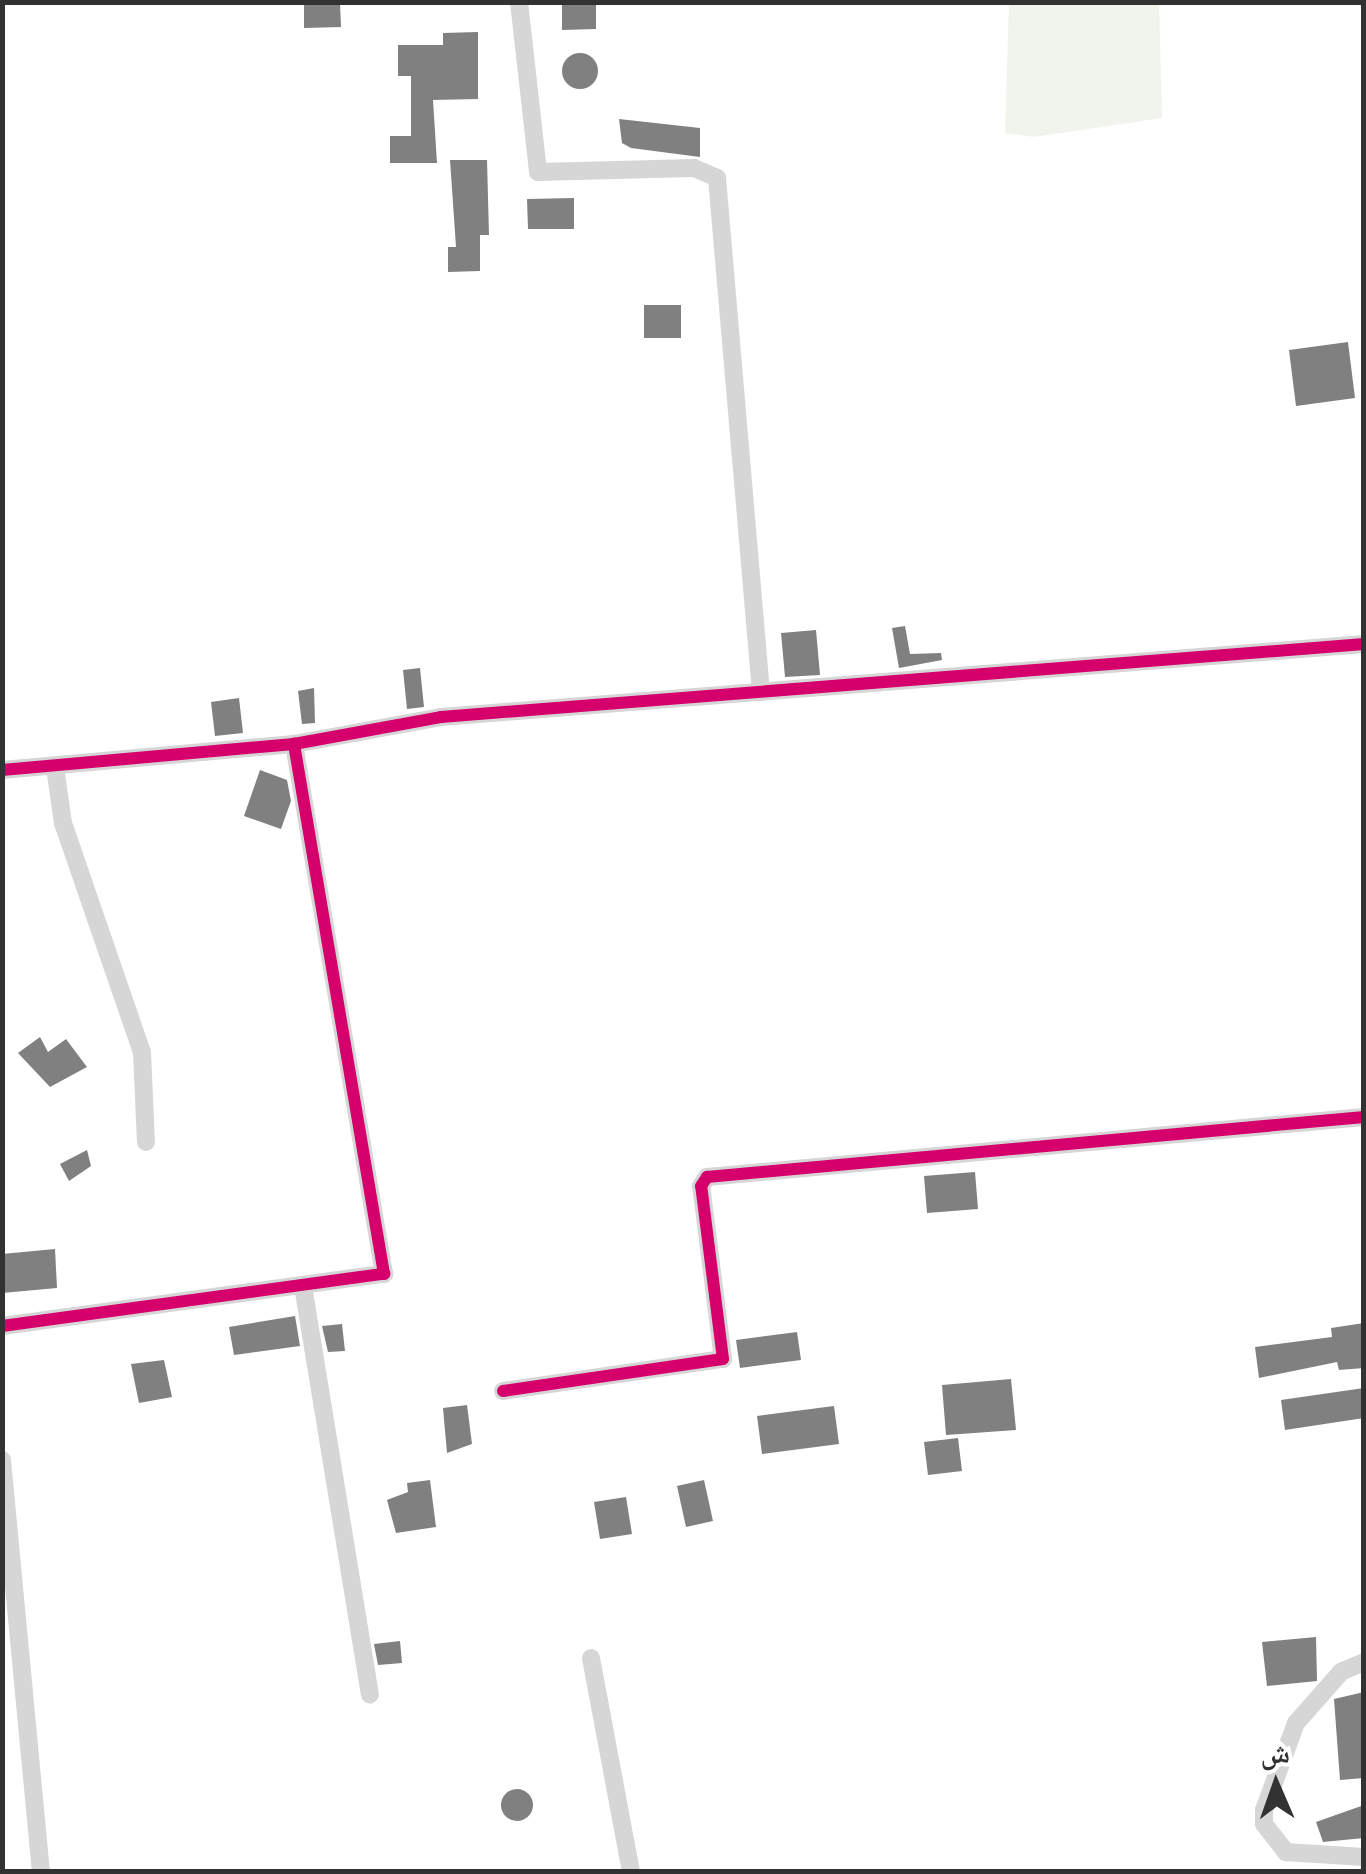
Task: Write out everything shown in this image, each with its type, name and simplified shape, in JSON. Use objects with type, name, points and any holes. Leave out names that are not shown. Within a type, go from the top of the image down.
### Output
[{"type":"street","points":[[520,2],[538,172],[694,168],[717,178],[762,692]]},
{"type":"street","points":[[2,770],[294,744],[391,722],[1364,644]]},
{"type":"street","points":[[2,1326],[374,1278],[387,1260],[294,744]]},
{"type":"street","points":[[55,767],[63,823],[142,1052],[146,1142]]},
{"type":"street","points":[[504,1390],[723,1359],[701,1186],[707,1177],[1364,1117]]},
{"type":"street","points":[[303,1286],[370,1694]]},
{"type":"street","points":[[2,1460],[41,1872]]},
{"type":"street","points":[[592,1658],[631,1872]]},
{"type":"street","points":[[1364,1662],[1340,1672],[1296,1722],[1264,1810],[1264,1824],[1286,1852],[1364,1857]]},
{"type":"shaded area","points":[[1009,3],[1159,3],[1162,118],[1034,137],[1005,133]]},
{"type":"building","points":[[304,2],[340,2],[341,27],[304,28]]},
{"type":"building","points":[[562,2],[596,2],[596,29],[562,30]]},
{"type":"building","points":[[478,32],[478,99],[433,100],[437,163],[390,163],[390,136],[411,136],[411,76],[398,76],[398,45],[443,45],[443,33]]},
{"type":"building","points":[[580,53],[593,58],[598,71],[593,84],[580,89],[567,84],[562,71],[567,58]]},
{"type":"building","points":[[619,119],[700,128],[700,157],[631,148],[622,143]]},
{"type":"building","points":[[450,160],[487,160],[489,235],[480,235],[480,271],[448,272],[448,247],[456,247]]},
{"type":"building","points":[[574,198],[574,229],[528,229],[527,199]]},
{"type":"building","points":[[644,305],[681,305],[681,338],[644,338]]},
{"type":"building","points":[[1348,342],[1355,398],[1296,406],[1289,350]]},
{"type":"building","points":[[905,626],[910,654],[941,653],[942,660],[899,668],[892,628]]},
{"type":"building","points":[[816,630],[820,675],[785,677],[781,633]]},
{"type":"building","points":[[420,668],[424,707],[407,709],[403,670]]},
{"type":"building","points":[[314,688],[315,723],[302,724],[298,691]]},
{"type":"building","points":[[239,698],[243,733],[215,736],[211,702]]},
{"type":"building","points":[[260,770],[287,780],[291,801],[281,829],[244,816]]},
{"type":"building","points":[[40,1037],[48,1052],[66,1039],[87,1067],[50,1087],[18,1053]]},
{"type":"building","points":[[87,1150],[91,1166],[69,1181],[60,1164]]},
{"type":"building","points":[[975,1172],[978,1209],[927,1213],[924,1176]]},
{"type":"building","points":[[55,1249],[57,1288],[2,1293],[2,1254]]},
{"type":"building","points":[[295,1316],[300,1346],[234,1355],[229,1327]]},
{"type":"building","points":[[1364,1323],[1364,1368],[1339,1370],[1337,1362],[1259,1378],[1255,1347],[1332,1337],[1331,1328]]},
{"type":"building","points":[[342,1324],[345,1351],[328,1352],[322,1326]]},
{"type":"building","points":[[797,1332],[801,1360],[740,1368],[736,1340]]},
{"type":"building","points":[[164,1360],[172,1397],[139,1403],[131,1364]]},
{"type":"building","points":[[1011,1379],[1016,1430],[946,1435],[942,1385]]},
{"type":"building","points":[[1364,1388],[1364,1418],[1285,1430],[1281,1400]]},
{"type":"building","points":[[467,1405],[472,1444],[447,1453],[443,1408]]},
{"type":"building","points":[[834,1406],[839,1444],[762,1454],[757,1416]]},
{"type":"building","points":[[958,1438],[962,1471],[928,1475],[924,1442]]},
{"type":"building","points":[[430,1480],[436,1527],[396,1533],[387,1500],[408,1492],[407,1483]]},
{"type":"building","points":[[704,1480],[713,1521],[686,1527],[677,1486]]},
{"type":"building","points":[[626,1497],[632,1534],[600,1539],[594,1502]]},
{"type":"building","points":[[1316,1637],[1317,1681],[1267,1686],[1262,1642]]},
{"type":"building","points":[[400,1641],[402,1663],[378,1665],[374,1644]]},
{"type":"building","points":[[1364,1692],[1364,1778],[1340,1780],[1334,1699]]},
{"type":"building","points":[[517,1789],[528,1794],[533,1805],[528,1816],[517,1821],[506,1816],[501,1805],[506,1794]]},
{"type":"building","points":[[1364,1805],[1364,1838],[1323,1842],[1316,1822]]},
{"type":"cycle path","points":[[2,770],[294,744],[441,717],[1364,644]]},
{"type":"cycle path","points":[[2,1326],[384,1274],[294,744]]},
{"type":"cycle path","points":[[503,1391],[723,1359],[701,1186],[707,1177],[1364,1117]]}]
